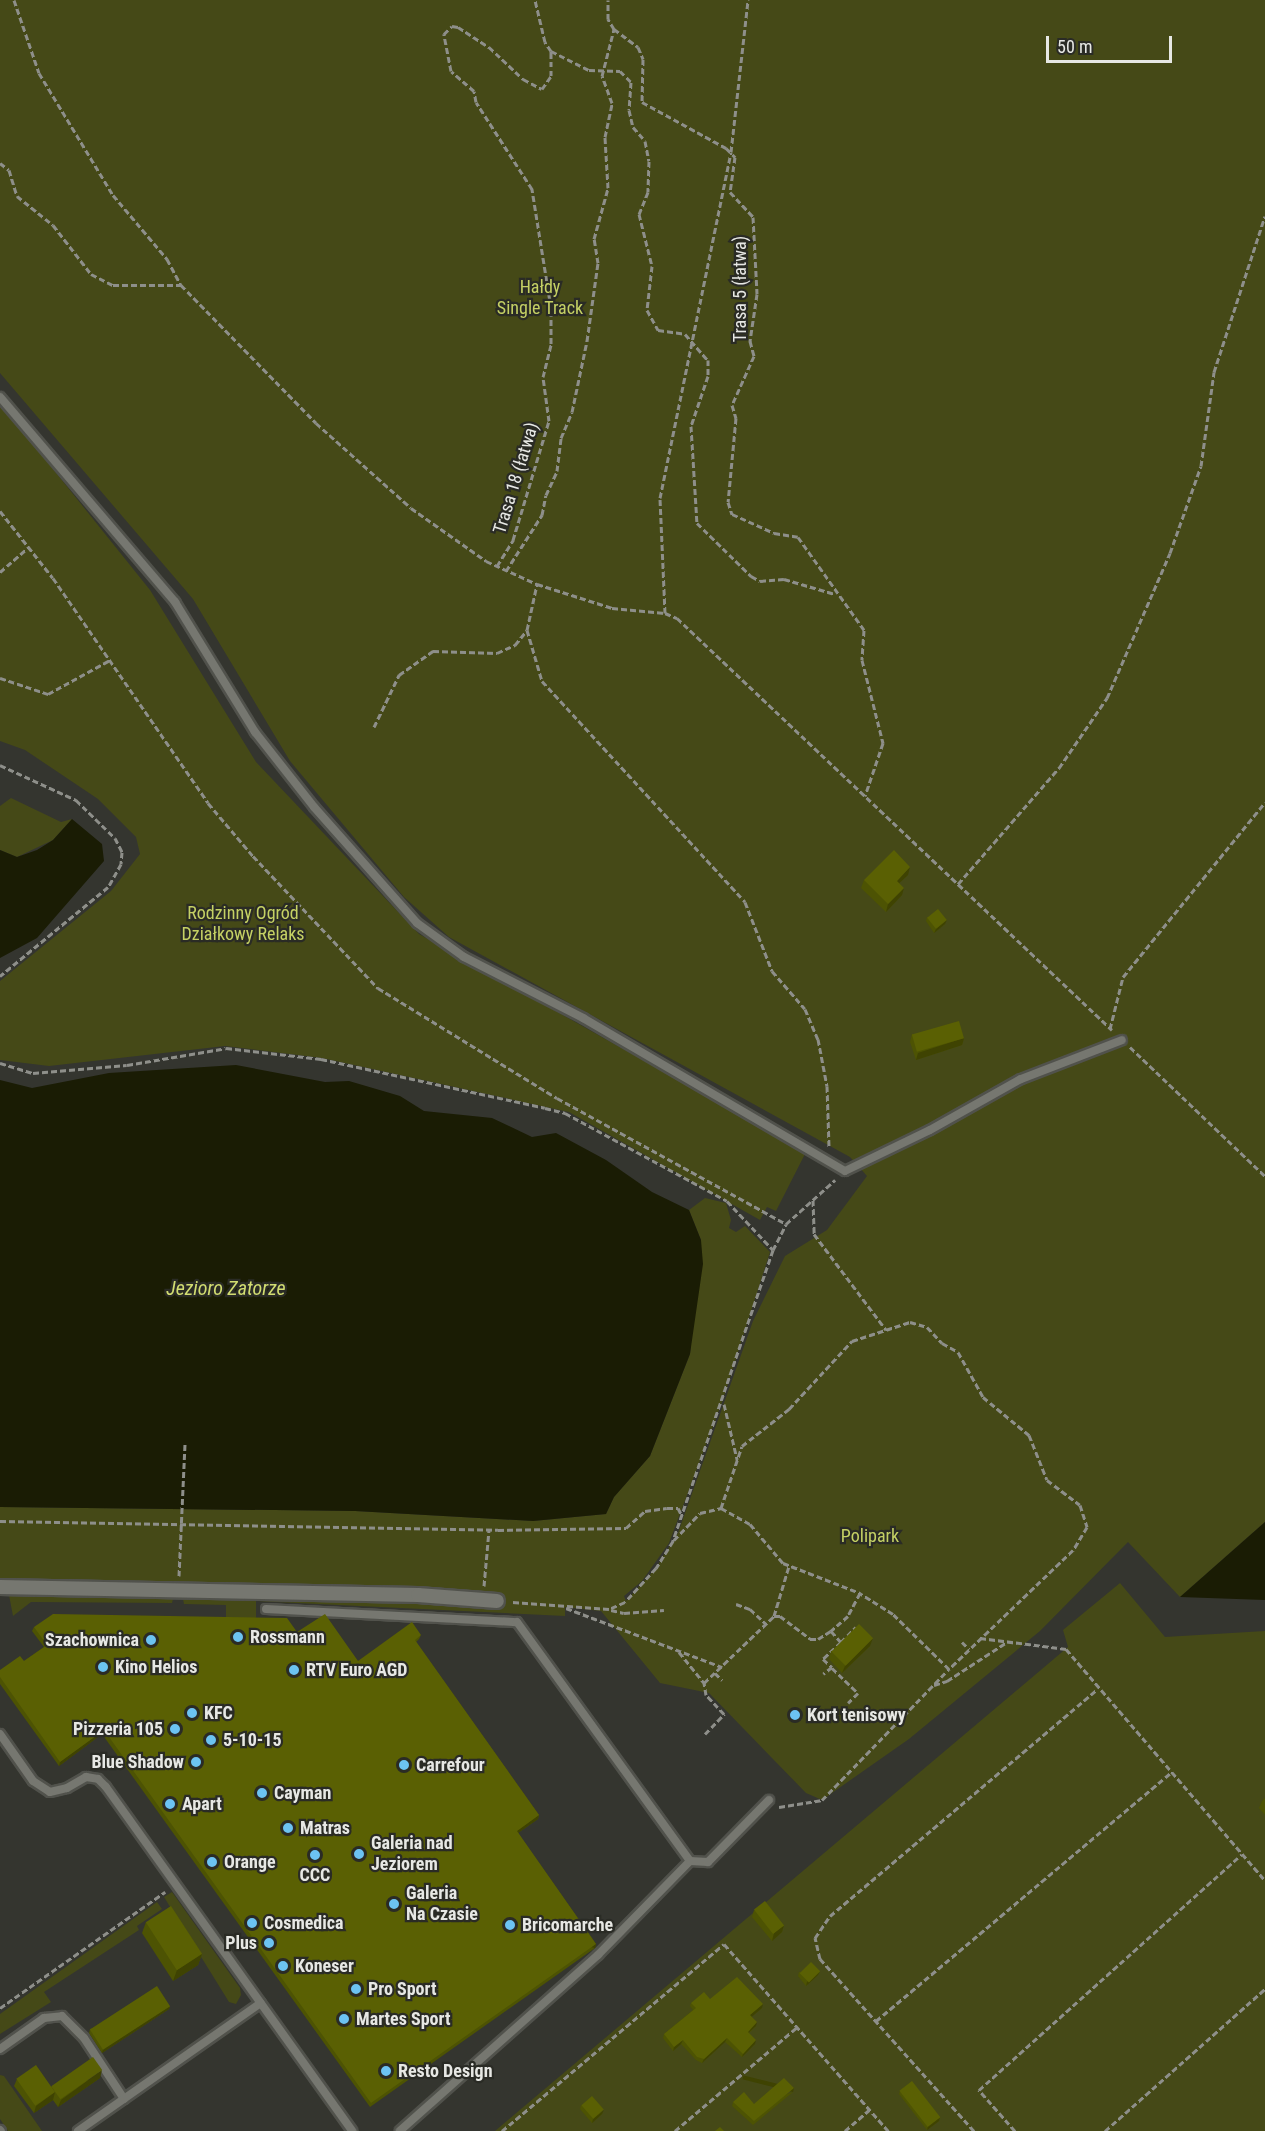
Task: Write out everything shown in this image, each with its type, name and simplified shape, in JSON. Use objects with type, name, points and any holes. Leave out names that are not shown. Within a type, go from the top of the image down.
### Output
[{"type":"street","points":[[0,1587],[418,1595],[497,1600]]},
{"type":"lane","points":[[0,397],[108,527],[147,566],[176,602],[255,732],[314,807],[417,923],[464,957],[583,1018],[831,1160],[845,1171],[930,1130],[1021,1079],[1122,1040]]},
{"type":"lane","points":[[266,1609],[517,1622],[690,1861]]},
{"type":"lane","points":[[0,1734],[33,1781],[50,1792],[67,1788],[86,1777],[98,1779],[352,2131]]},
{"type":"lane","points":[[400,2131],[598,1956],[690,1861],[708,1862],[769,1800]]},
{"type":"lane","points":[[78,2131],[261,2003]]},
{"type":"lane","points":[[0,2049],[51,2015],[62,2016],[84,2038],[124,2099]]},
{"type":"path","points":[[14,0],[39,73],[113,195],[167,259],[181,285],[316,423],[394,493],[451,538],[497,567],[537,584],[612,608],[665,613],[697,635],[1265,1176]]},
{"type":"path","name":"Trasa 18 (łatwa)","points":[[497,567],[513,540],[549,421],[543,377],[551,344],[551,308],[532,189],[476,102],[474,92],[451,71],[444,34],[452,26],[458,27],[489,47],[538,89],[549,83],[551,51],[545,42],[535,0]]},
{"type":"path","points":[[608,0],[608,19],[614,29],[638,47],[643,59],[642,102],[731,152]]},
{"type":"path","points":[[665,613],[660,498],[731,152],[748,0]]},
{"type":"path","points":[[507,571],[542,515],[546,495],[557,471],[561,438],[572,412],[587,341],[598,263],[594,239],[608,188],[605,137],[612,103],[603,70],[614,29]]},
{"type":"path","points":[[551,51],[589,70],[620,71],[631,82],[628,110],[633,127],[648,151],[648,192],[639,214],[652,266],[647,310],[658,330],[685,334],[708,360],[708,376],[691,426],[699,528],[751,576],[760,581],[784,579],[836,594]]},
{"type":"path","name":"Trasa 5 (łatwa)","points":[[731,152],[735,157],[730,192],[753,217],[757,294],[750,340],[754,356],[732,405],[736,418],[728,502],[732,514],[774,533],[798,537],[866,634],[862,660],[883,743],[865,796]]},
{"type":"path","points":[[0,163],[9,170],[17,196],[53,225],[91,274],[114,285],[181,285]]},
{"type":"path","points":[[957,884],[1059,768],[1107,698],[1170,553],[1201,466],[1215,372],[1265,216]]},
{"type":"path","points":[[0,511],[110,660],[208,803],[253,856],[378,988],[557,1098],[786,1224]]},
{"type":"path","points":[[0,572],[29,548]]},
{"type":"path","points":[[374,727],[399,675],[433,651],[497,652],[515,645],[527,630],[537,584]]},
{"type":"path","points":[[527,630],[542,681],[745,902],[772,971],[804,1009],[818,1039],[827,1086],[831,1160]]},
{"type":"path","points":[[0,678],[48,694],[110,660]]},
{"type":"path","points":[[0,765],[76,800],[115,837],[122,852],[121,864],[108,887],[0,976]]},
{"type":"path","points":[[1110,1029],[1123,977],[1265,802]]},
{"type":"path","points":[[0,1063],[33,1073],[127,1065],[226,1048],[321,1059],[555,1110],[727,1201],[773,1250]]},
{"type":"path","points":[[673,1541],[724,1402],[773,1250],[786,1224],[845,1171]]},
{"type":"path","points":[[813,1199],[814,1234],[886,1330]]},
{"type":"path","points":[[721,1508],[742,1446],[789,1409],[852,1341],[910,1322],[927,1327],[958,1352],[983,1397],[1018,1422],[1029,1435],[1047,1480],[1080,1505],[1086,1515],[1082,1540],[1073,1550],[980,1638],[822,1800],[778,1807],[769,1800]]},
{"type":"path","points":[[724,1402],[738,1461]]},
{"type":"path","points":[[178,1590],[185,1443]]},
{"type":"path","points":[[0,1521],[489,1530],[626,1528],[645,1511],[667,1508],[678,1508],[682,1516]]},
{"type":"path","points":[[609,1609],[625,1602],[644,1583],[673,1541],[700,1513],[721,1508],[750,1524],[776,1557],[789,1566],[860,1593],[893,1614],[949,1669]]},
{"type":"path","points":[[484,1586],[489,1530]]},
{"type":"path","points":[[704,1683],[774,1616],[789,1566]]},
{"type":"path","points":[[774,1616],[780,1616],[810,1639],[818,1639],[848,1616],[860,1593]]},
{"type":"path","points":[[497,1600],[609,1609],[624,1613],[664,1610]]},
{"type":"path","points":[[736,1605],[750,1609],[766,1624]]},
{"type":"path","points":[[564,1607],[722,1667]]},
{"type":"path","points":[[848,1703],[858,1693],[823,1659],[856,1627],[862,1633]]},
{"type":"path","points":[[831,1631],[841,1642]]},
{"type":"path","points":[[980,1638],[1066,1649],[1098,1689],[1265,1880]]},
{"type":"path","points":[[962,1642],[969,1649]]},
{"type":"path","points":[[933,1686],[947,1681],[1007,1642]]},
{"type":"path","points":[[679,1652],[704,1683],[706,1695],[724,1714],[705,1734]]},
{"type":"path","points":[[823,1674],[832,1667]]},
{"type":"path","points":[[716,1673],[722,1680]]},
{"type":"path","points":[[974,2131],[820,1959],[815,1938],[819,1929],[1098,1689]]},
{"type":"path","points":[[876,2021],[1171,1773]]},
{"type":"path","points":[[1014,2131],[979,2090],[1242,1854]]},
{"type":"path","points":[[0,2008],[169,1889]]},
{"type":"path","points":[[502,2131],[724,1944],[888,2131]]},
{"type":"path","points":[[1105,2131],[1265,1989]]},
{"type":"path","points":[[675,2131],[797,2027]]},
{"type":"path","points":[[845,2131],[869,2110]]},
{"type":"green space","points":[[0,0],[1265,0],[1265,1522],[1180,1597],[1128,1542],[1040,1631],[909,1739],[822,1800],[806,1793],[709,1693],[660,1683],[601,1611],[565,1607],[565,1616],[256,1601],[256,1620],[226,1620],[226,1605],[184,1604],[183,1599],[173,1599],[172,1603],[31,1602],[13,1616],[9,1595],[0,1594],[0,1507],[355,1511],[533,1521],[606,1514],[614,1497],[650,1456],[690,1354],[701,1240],[689,1210],[705,1198],[726,1203],[731,1220],[729,1228],[736,1232],[745,1226],[770,1252],[722,1402],[669,1543],[642,1581],[624,1596],[626,1601],[656,1568],[678,1533],[753,1321],[785,1256],[827,1230],[867,1176],[850,1157],[449,937],[404,897],[290,761],[193,599],[0,373]]},
{"type":"green space","name":"Rodzinny Ogród Działkowy Relaks","points":[[0,403],[150,590],[256,762],[419,934],[806,1152],[776,1211],[767,1207],[760,1220],[569,1112],[322,1058],[225,1046],[49,1066],[0,1060],[0,981],[111,891],[140,854],[136,837],[98,799],[25,750],[0,741]]},
{"type":"green space","points":[[11,798],[61,822],[72,819],[53,840],[17,857],[0,850],[0,806]]},
{"type":"green space","points":[[1120,1583],[1165,1637],[1265,1631],[1265,2131],[495,2131],[1068,1647],[1063,1630]]},
{"type":"green space","points":[[172,1892],[240,1988],[241,1995],[236,2004],[229,2002],[164,1897]]},
{"type":"green space","points":[[157,1902],[162,1909],[137,1926],[139,1930],[44,1992],[51,2002],[0,2034],[0,2014]]},
{"type":"green space","points":[[0,2075],[4,2076],[42,2131],[8,2131],[0,2119]]},
{"type":"water","points":[[72,819],[102,844],[104,861],[37,938],[0,958],[0,850],[17,857],[37,850],[53,840]]},
{"type":"water","name":"Jezioro Zatorze","points":[[236,1065],[325,1082],[349,1081],[400,1096],[424,1111],[492,1118],[532,1137],[556,1133],[606,1160],[652,1192],[689,1210],[701,1240],[703,1264],[690,1354],[650,1456],[614,1497],[606,1514],[533,1521],[355,1511],[0,1507],[0,1080],[32,1088],[109,1073]]},
{"type":"water","points":[[1265,1522],[1265,1600],[1180,1597]]},
{"type":"building","points":[[894,850],[910,867],[897,881],[904,888],[888,904],[864,880]]},
{"type":"building","points":[[938,909],[947,920],[936,929],[927,918]]},
{"type":"building","points":[[959,1021],[964,1038],[917,1052],[912,1035]]},
{"type":"building","name":"Galeria nad Jeziorem","points":[[53,1614],[287,1618],[297,1632],[325,1614],[358,1661],[412,1622],[421,1635],[415,1640],[539,1815],[517,1831],[596,1944],[371,2103],[104,1730],[60,1762],[0,1677],[0,1670],[20,1656],[24,1661],[47,1645],[34,1627]]},
{"type":"building","points":[[859,1624],[873,1638],[846,1666],[831,1652]]},
{"type":"building","points":[[765,1901],[784,1925],[773,1934],[754,1910]]},
{"type":"building","points":[[171,1906],[202,1954],[177,1970],[146,1922]]},
{"type":"building","points":[[811,1962],[820,1971],[809,1983],[800,1973]]},
{"type":"building","points":[[737,1977],[763,2004],[750,2015],[757,2022],[748,2032],[756,2040],[743,2054],[727,2038],[704,2059],[697,2057],[683,2040],[674,2047],[664,2034],[696,2008],[691,2003],[704,1992],[710,1999]]},
{"type":"building","points":[[157,1986],[170,2006],[103,2050],[90,2030]]},
{"type":"building","points":[[93,2057],[102,2070],[60,2099],[51,2086]]},
{"type":"building","points":[[36,2065],[55,2092],[35,2106],[16,2079]]},
{"type":"building","points":[[784,2078],[794,2088],[754,2121],[733,2102],[744,2092],[754,2104]]},
{"type":"building","points":[[912,2081],[940,2117],[928,2127],[899,2091]]},
{"type":"building","points":[[592,2096],[604,2110],[593,2119],[581,2105]]},
{"type":"place","name":"Rossmann","points":[[238,1637]]},
{"type":"place","name":"Szachownica","points":[[151,1640]]},
{"type":"place","name":"Kino Helios","points":[[103,1667]]},
{"type":"place","name":"RTV Euro AGD","points":[[294,1670]]},
{"type":"place","name":"KFC","points":[[192,1713]]},
{"type":"place","name":"Kort tenisowy","points":[[795,1715]]},
{"type":"place","name":"Pizzeria 105","points":[[175,1729]]},
{"type":"place","name":"5-10-15","points":[[211,1740]]},
{"type":"place","name":"Blue Shadow","points":[[196,1762]]},
{"type":"place","name":"Carrefour","points":[[404,1765]]},
{"type":"place","name":"Cayman","points":[[262,1793]]},
{"type":"place","name":"Apart","points":[[170,1804]]},
{"type":"place","name":"Matras","points":[[288,1828]]},
{"type":"place","name":"Galeria nad Jeziorem","points":[[359,1854]]},
{"type":"place","name":"CCC","points":[[315,1855]]},
{"type":"place","name":"Orange","points":[[212,1862]]},
{"type":"place","name":"Galeria Na Czasie","points":[[394,1904]]},
{"type":"place","name":"Cosmedica","points":[[252,1923]]},
{"type":"place","name":"Bricomarche","points":[[510,1925]]},
{"type":"place","name":"Plus","points":[[269,1943]]},
{"type":"place","name":"Koneser","points":[[283,1966]]},
{"type":"place","name":"Pro Sport","points":[[356,1989]]},
{"type":"place","name":"Martes Sport","points":[[344,2019]]},
{"type":"place","name":"Resto Design","points":[[386,2071]]},
{"type":"park label","name":"Hałdy Single Track","points":[[540,298]]},
{"type":"park label","name":"Polipark","points":[[870,1536]]}]
